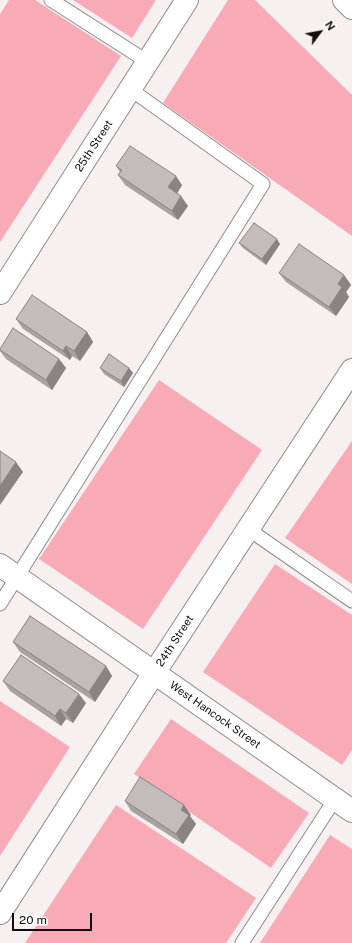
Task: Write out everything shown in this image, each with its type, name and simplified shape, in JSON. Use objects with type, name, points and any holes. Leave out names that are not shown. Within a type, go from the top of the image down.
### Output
[{"type":"street","name":"25th Street","points":[[0,292],[188,0]]},
{"type":"street","points":[[344,0],[352,8]]},
{"type":"street","name":"24th Street","points":[[0,913],[154,673],[352,370]]},
{"type":"street","name":"West Hancock Street","points":[[0,565],[343,805]]},
{"type":"lane","points":[[51,0],[148,62]]},
{"type":"lane","points":[[0,604],[263,184],[130,89]]},
{"type":"lane","points":[[248,529],[352,601]]},
{"type":"lane","points":[[242,943],[343,805]]},
{"type":"shaded area","points":[[9,0],[35,0],[121,56],[0,242],[0,14]]},
{"type":"shaded area","points":[[73,0],[156,0],[132,38]]},
{"type":"shaded area","points":[[228,0],[255,0],[352,95],[352,236],[163,103]]},
{"type":"shaded area","points":[[159,380],[262,450],[143,629],[39,559]]},
{"type":"shaded area","points":[[352,441],[352,584],[285,538]]},
{"type":"shaded area","points":[[275,564],[352,615],[352,750],[342,765],[203,672]]},
{"type":"shaded area","points":[[0,701],[70,747],[0,856]]},
{"type":"shaded area","points":[[171,719],[309,813],[271,868],[134,774]]},
{"type":"shaded area","points":[[116,805],[256,898],[226,943],[25,943]]},
{"type":"shaded area","points":[[330,835],[352,849],[352,943],[260,943]]},
{"type":"building","points":[[130,146],[176,176],[168,187],[181,196],[172,211],[118,175],[122,170],[116,166]]},
{"type":"building","points":[[254,223],[277,239],[262,259],[239,243]]},
{"type":"building","points":[[299,244],[344,275],[338,284],[342,287],[329,307],[279,273]]},
{"type":"building","points":[[32,295],[87,332],[74,351],[66,346],[63,351],[16,319]]},
{"type":"building","points":[[13,328],[59,359],[46,380],[0,350]]},
{"type":"building","points":[[109,354],[129,368],[121,381],[100,368]]},
{"type":"building","points":[[0,451],[16,462],[0,486]]},
{"type":"building","points":[[30,616],[106,666],[89,692],[13,642]]},
{"type":"building","points":[[21,655],[79,694],[66,713],[60,709],[55,716],[3,681]]},
{"type":"building","points":[[140,777],[184,805],[181,810],[189,815],[176,834],[125,801]]}]
